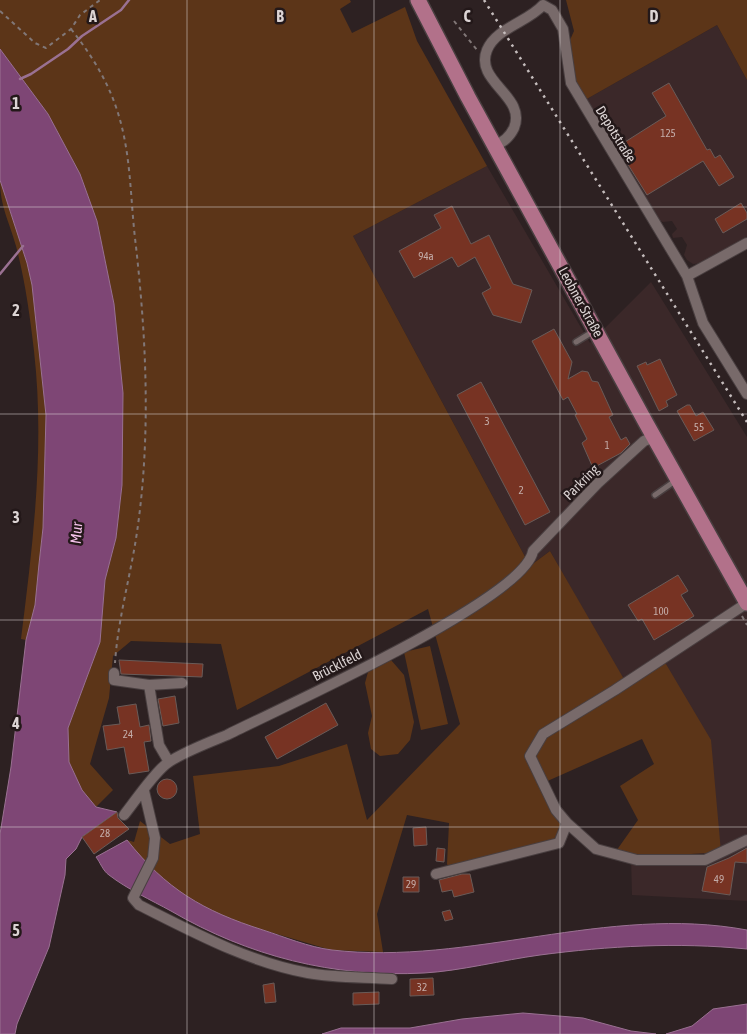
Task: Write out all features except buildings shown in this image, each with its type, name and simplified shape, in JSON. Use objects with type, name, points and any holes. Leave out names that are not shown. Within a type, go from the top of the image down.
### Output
[{"type":"main road","name":"Leobner Straße","points":[[418,0],[495,146],[677,480],[747,603]]},
{"type":"street","points":[[495,146],[506,140],[517,119],[516,109],[492,79],[485,60],[492,42],[536,13],[543,2]]},
{"type":"street","name":"Depotstraße","points":[[543,2],[552,10],[563,29],[567,70],[571,83],[583,106],[688,276],[704,324],[747,394]]},
{"type":"street","points":[[688,276],[747,243]]},
{"type":"street","name":"Parkring","points":[[533,551],[598,483],[644,441],[654,437]]},
{"type":"street","name":"Brücklfeld","points":[[124,815],[169,762],[351,674],[475,607],[504,586],[531,560],[533,551]]},
{"type":"street","points":[[747,603],[615,690],[543,734],[530,756],[556,810],[567,824],[596,849],[637,860],[705,860],[747,840]]},
{"type":"street","points":[[114,673],[114,680],[149,684],[182,683]]},
{"type":"street","points":[[149,684],[159,745],[169,762]]},
{"type":"street","points":[[144,790],[155,838],[153,858],[133,898],[139,905],[217,944],[255,959],[309,973],[392,979]]},
{"type":"street","points":[[436,874],[559,843],[567,824]]},
{"type":"lane","points":[[576,342],[596,330]]},
{"type":"lane","points":[[655,495],[677,480]]},
{"type":"path","points":[[0,11],[34,43],[46,48],[71,29],[80,15],[100,0]]},
{"type":"path","points":[[454,21],[485,60]]},
{"type":"path","points":[[71,29],[96,62],[116,108],[127,147],[144,323],[145,439],[142,488],[130,576],[116,648],[114,673]]},
{"type":"shaded area","points":[[0,0],[350,0],[351,2],[340,9],[352,33],[405,7],[417,41],[487,166],[353,236],[530,566],[550,551],[625,681],[663,659],[711,740],[721,852],[631,858],[614,854],[638,820],[620,786],[654,764],[642,739],[543,783],[567,823],[559,843],[450,870],[447,864],[449,823],[407,815],[377,914],[383,952],[331,950],[226,919],[172,888],[143,861],[127,840],[134,842],[140,821],[170,844],[200,834],[193,776],[279,766],[347,744],[367,820],[460,724],[428,609],[237,710],[221,644],[131,641],[113,656],[109,698],[90,764],[113,790],[96,807],[82,790],[69,762],[68,728],[100,642],[105,580],[116,538],[122,485],[123,393],[114,304],[97,221],[80,174],[48,114],[0,49]]},
{"type":"shaded area","points":[[566,0],[747,0],[747,80],[717,25],[585,100],[575,80],[572,67],[570,40],[574,31]]},
{"type":"shaded area","points":[[717,25],[747,80],[747,240],[705,263],[693,264],[684,255],[687,245],[682,237],[673,238],[672,234],[677,229],[672,221],[663,222],[658,220],[612,147],[611,139],[616,132],[607,117],[598,117],[585,100]]},
{"type":"shaded area","points":[[487,166],[590,343],[651,282],[747,437],[747,901],[632,895],[631,858],[720,852],[550,551],[530,566],[353,236]]},
{"type":"shaded area","points":[[0,180],[27,263],[32,285],[46,415],[43,528],[35,605],[26,640],[21,639],[36,495],[38,459],[37,387],[25,285],[16,246],[3,206]]},
{"type":"shaded area","points":[[430,646],[448,724],[421,730],[404,652]]},
{"type":"shaded area","points":[[391,660],[404,675],[414,722],[410,740],[398,754],[380,756],[371,749],[368,733],[372,716],[365,683],[368,672]]},
{"type":"water","name":"Mur","points":[[0,49],[48,114],[80,174],[97,221],[114,304],[123,393],[122,485],[116,538],[105,580],[100,642],[68,728],[69,762],[82,790],[96,807],[117,812],[82,837],[76,849],[66,859],[65,875],[49,947],[17,1024],[15,1034],[0,1034],[0,834],[11,767],[26,640],[35,605],[43,528],[46,415],[32,285],[27,263],[0,180]]},
{"type":"water","points":[[127,840],[156,872],[171,885],[204,906],[242,923],[323,949],[384,953],[435,950],[591,929],[642,924],[695,924],[747,930],[747,949],[669,945],[617,947],[540,955],[424,973],[390,974],[357,972],[325,967],[261,952],[230,940],[200,927],[123,885],[103,869],[96,857]]},
{"type":"water","points":[[747,1004],[747,1034],[666,1034],[692,1026],[713,1009]]},
{"type":"water","points":[[523,1013],[583,1018],[631,1031],[656,1034],[322,1034],[341,1028],[410,1028],[462,1019]]},
{"type":"waterway","points":[[20,79],[31,74],[68,49],[82,36],[121,10],[129,0]]},
{"type":"waterway","points":[[0,274],[23,246]]},
{"type":"railway","points":[[484,0],[747,422]]}]
